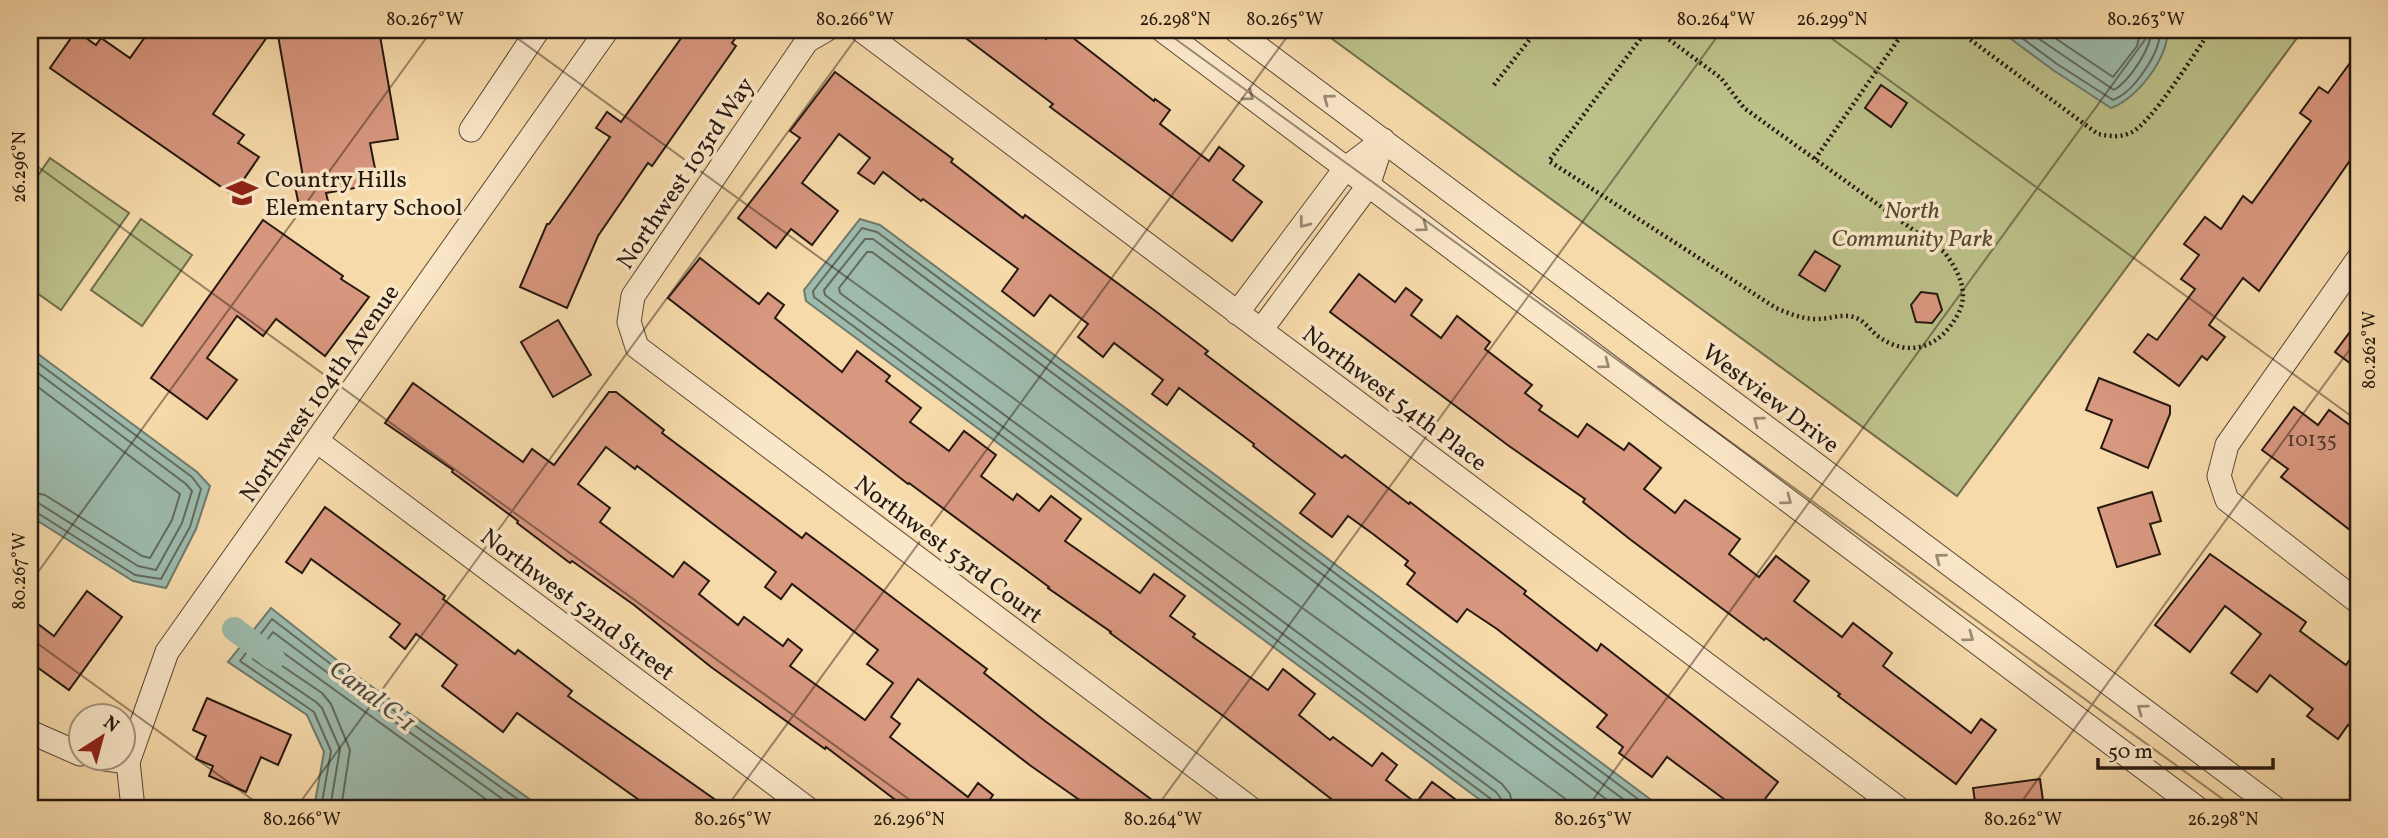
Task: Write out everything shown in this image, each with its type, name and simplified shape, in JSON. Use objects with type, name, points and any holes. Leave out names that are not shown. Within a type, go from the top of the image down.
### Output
[{"type":"street","points":[[471,130],[538,30]]},
{"type":"street","name":"Northwest 104th Avenue","points":[[136,739],[167,652],[607,30]]},
{"type":"street","name":"Northwest 103rd Way","points":[[629,322],[632,296],[807,41],[826,30]]},
{"type":"street","name":"Northwest 54th Place","points":[[861,30],[1898,808]]},
{"type":"street","points":[[1162,30],[2197,808]]},
{"type":"street","name":"Westview Drive","points":[[1236,30],[2275,808]]},
{"type":"street","points":[[1237,313],[1345,169],[1382,140]]},
{"type":"street","points":[[1261,330],[1368,186],[1382,140]]},
{"type":"street","points":[[2358,259],[2227,444],[2219,475],[2227,500],[2358,602]]},
{"type":"street","name":"Northwest 53rd Court","points":[[629,322],[637,347],[1250,808]]},
{"type":"street","name":"Northwest 52nd Street","points":[[317,441],[807,808]]},
{"type":"street","points":[[30,732],[66,748]]},
{"type":"street","name":"Northwest 104th Avenue","points":[[129,772],[133,808]]},
{"type":"path","points":[[1494,85],[1537,30]]},
{"type":"path","points":[[1647,30],[1549,161],[1776,308],[1800,318],[1847,316],[1860,319],[1877,336],[1897,346],[1915,348],[1937,341],[1948,332],[1965,302],[1960,275],[1944,252],[1744,108],[1721,78],[1656,30]]},
{"type":"path","points":[[1815,159],[1905,30]]},
{"type":"path","points":[[1957,30],[2098,134],[2115,137],[2132,133],[2146,121],[2211,30]]},
{"type":"green space","name":"North Community Park","points":[[1320,30],[2303,30],[1957,496]]},
{"type":"green space","points":[[50,158],[129,213],[61,310],[30,288],[30,187]]},
{"type":"green space","points":[[141,219],[192,255],[142,326],[91,290]]},
{"type":"water","points":[[1999,30],[2167,30],[2163,52],[2150,76],[2131,96],[2111,108]]},
{"type":"water","points":[[860,219],[880,225],[1662,808],[1491,808],[806,301],[804,290]]},
{"type":"water","points":[[30,348],[197,472],[210,486],[196,529],[166,588],[133,581],[30,516]]},
{"type":"water","points":[[271,608],[357,676],[542,808],[314,808],[324,752],[307,715],[228,662]]},
{"type":"building","points":[[150,30],[272,30],[213,114],[244,135],[238,143],[259,157],[233,195],[50,68],[76,31],[96,45],[101,38],[130,58]]},
{"type":"building","points":[[277,30],[379,30],[398,139],[370,143],[378,184],[326,193],[329,205],[300,211],[294,181],[305,188]]},
{"type":"building","points":[[687,30],[741,30],[732,43],[736,46],[652,166],[648,163],[598,236],[567,308],[520,287],[547,224],[610,137],[596,128],[607,112],[621,122]]},
{"type":"building","points":[[955,30],[1034,30],[1046,39],[1053,30],[1063,30],[1154,101],[1155,99],[1170,110],[1160,124],[1209,161],[1219,147],[1244,166],[1233,180],[1262,202],[1232,241],[1050,107],[1053,104]]},
{"type":"building","points":[[2358,52],[2358,149],[2259,291],[2243,278],[2209,325],[2225,337],[2207,360],[2202,356],[2179,386],[2134,352],[2148,334],[2157,340],[2195,289],[2181,279],[2199,255],[2184,244],[2205,217],[2221,229],[2243,196],[2252,203],[2311,121],[2300,113],[2319,87],[2328,93]]},
{"type":"building","points":[[835,72],[953,159],[951,162],[1023,218],[1025,215],[1208,351],[1205,354],[1342,458],[1345,455],[1409,504],[1410,502],[1526,591],[1524,594],[1597,651],[1601,644],[1778,782],[1758,808],[1736,808],[1667,757],[1652,777],[1619,753],[1623,747],[1597,727],[1607,715],[1497,629],[1467,609],[1457,622],[1407,584],[1415,573],[1405,565],[1408,561],[1348,516],[1332,537],[1300,513],[1315,494],[1179,388],[1167,405],[1152,394],[1163,380],[1114,343],[1103,357],[1078,337],[1088,324],[1050,295],[1034,316],[1002,291],[1018,269],[883,172],[874,184],[858,173],[870,158],[839,134],[802,183],[838,211],[812,245],[791,229],[776,248],[738,218],[800,138],[790,131]]},
{"type":"building","points":[[1881,85],[1907,103],[1891,127],[1865,108]]},
{"type":"building","points":[[263,220],[369,297],[325,356],[276,319],[263,336],[237,316],[207,358],[237,380],[207,419],[151,378]]},
{"type":"building","points":[[1815,251],[1840,266],[1825,291],[1799,275]]},
{"type":"building","points":[[700,258],[759,304],[768,293],[784,305],[775,318],[842,372],[857,351],[890,376],[886,381],[921,408],[910,422],[949,451],[964,431],[996,455],[981,476],[1013,500],[1017,494],[1039,511],[1051,496],[1081,519],[1065,541],[1140,593],[1154,574],[1185,596],[1170,616],[1195,634],[1193,637],[1268,690],[1283,669],[1315,694],[1299,715],[1330,740],[1333,737],[1372,766],[1382,753],[1397,765],[1386,780],[1416,803],[1432,782],[1467,808],[1343,808],[1111,632],[908,484],[668,298]]},
{"type":"building","points":[[1359,274],[1395,302],[1406,288],[1422,300],[1411,315],[1441,338],[1457,316],[1490,342],[1485,349],[1532,385],[1525,393],[1542,406],[1539,410],[1578,437],[1587,424],[1624,450],[1629,443],[1661,468],[1644,489],[1675,513],[1685,500],[1740,539],[1729,554],[1759,577],[1776,556],[1809,581],[1794,601],[1842,637],[1853,623],[1892,653],[1883,666],[1971,733],[1981,719],[1996,730],[1956,784],[1838,696],[1840,694],[1766,638],[1764,640],[1631,540],[1583,502],[1585,499],[1509,446],[1330,312]]},
{"type":"building","points":[[1921,292],[1937,294],[1942,310],[1932,323],[1916,322],[1911,305]]},
{"type":"building","points":[[558,320],[591,375],[553,397],[521,342]]},
{"type":"building","points":[[2358,321],[2358,369],[2335,352]]},
{"type":"building","points":[[2099,378],[2170,406],[2170,414],[2148,468],[2101,448],[2112,420],[2086,410]]},
{"type":"building","points":[[413,383],[523,462],[532,449],[554,465],[609,392],[616,392],[664,430],[662,433],[802,538],[806,533],[860,573],[987,669],[984,673],[1045,721],[1163,808],[1091,808],[1031,766],[918,679],[891,717],[900,724],[890,737],[968,797],[978,783],[993,795],[984,808],[906,808],[826,747],[825,749],[711,667],[634,605],[572,561],[570,563],[452,472],[453,470],[385,423]],"holes":[[[606,447],[635,469],[637,466],[776,572],[765,587],[781,599],[792,584],[878,650],[867,664],[893,683],[865,720],[790,666],[802,650],[788,639],[783,646],[744,617],[738,625],[699,594],[709,581],[684,562],[673,577],[600,522],[610,508],[578,484]]]},
{"type":"building","points":[[2294,407],[2318,425],[2329,410],[2358,431],[2358,519],[2350,530],[2281,477],[2288,469],[2262,450]]},
{"type":"building","points":[[2152,492],[2161,521],[2150,524],[2160,554],[2117,567],[2098,508]]},
{"type":"building","points":[[325,507],[445,596],[443,599],[515,654],[518,650],[572,691],[568,696],[727,808],[633,808],[639,800],[517,713],[503,732],[442,686],[457,665],[416,634],[405,649],[390,637],[400,624],[311,559],[302,573],[286,562]]},
{"type":"building","points":[[2210,554],[2306,622],[2300,631],[2346,665],[2358,648],[2358,733],[2348,725],[2338,739],[2307,716],[2313,709],[2270,675],[2257,692],[2231,673],[2261,634],[2225,606],[2190,652],[2155,625]]},
{"type":"building","points":[[87,591],[122,617],[69,690],[30,662],[30,618],[54,636]]},
{"type":"building","points":[[207,698],[291,735],[278,765],[261,757],[246,792],[209,776],[213,766],[196,759],[206,736],[193,730]]},
{"type":"building","points":[[2040,779],[2044,808],[1976,808],[1973,788]]},
{"type":"waterway","name":"Canal C-1","points":[[234,629],[273,658]]},
{"type":"place","name":"Country Hills Elementary School","points":[[242,193]]}]
